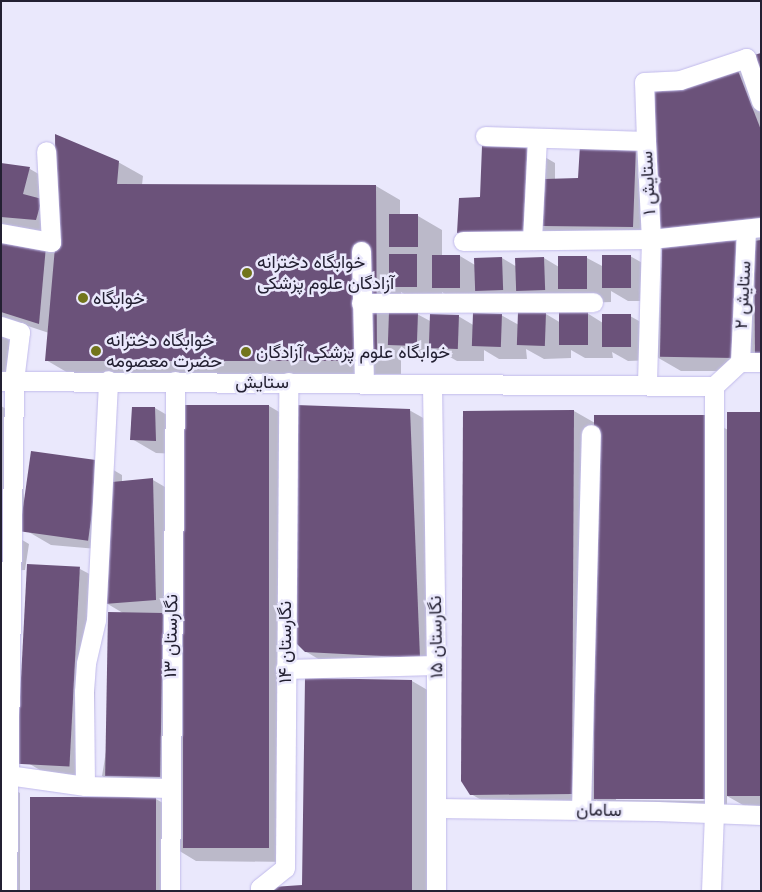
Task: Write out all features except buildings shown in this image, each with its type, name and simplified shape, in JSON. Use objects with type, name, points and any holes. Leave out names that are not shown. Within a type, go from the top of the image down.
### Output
[{"type":"street","points":[[646,141],[644,82],[680,80],[746,58],[761,101]]},
{"type":"street","name":"ستایش ۱","points":[[485,136],[646,141],[651,239],[647,385]]},
{"type":"street","points":[[532,240],[537,138]]},
{"type":"street","points":[[1,233],[51,242],[46,151]]},
{"type":"street","points":[[463,241],[651,239],[754,228]]},
{"type":"street","name":"ستایش ۲","points":[[740,362],[754,228]]},
{"type":"street","points":[[361,251],[364,384]]},
{"type":"street","points":[[362,303],[593,302]]},
{"type":"street","points":[[1,326],[20,332],[8,381],[5,774],[7,891]]},
{"type":"street","points":[[711,891],[714,814],[714,386],[740,362],[761,362]]},
{"type":"street","points":[[85,786],[84,692],[86,663],[96,620],[108,380]]},
{"type":"street","name":"ستایش","points":[[8,381],[108,380],[714,386]]},
{"type":"street","name":"نگارستان ۱۳","points":[[170,891],[174,381]]},
{"type":"street","name":"نگارستان ۱۴","points":[[260,891],[260,888],[285,868],[284,668],[288,382]]},
{"type":"street","name":"نگارستان ۱۵","points":[[432,384],[436,665],[436,891]]},
{"type":"street","points":[[581,810],[591,434]]},
{"type":"street","points":[[284,668],[436,665]]},
{"type":"street","points":[[5,774],[85,786],[170,788]]},
{"type":"street","name":"سامان","points":[[437,808],[761,815]]},
{"type":"place","name":"خوابگاه دخترانه آزادگان علوم پزشکی","points":[[247,273]]},
{"type":"place","name":"خوابگاه","points":[[83,298]]},
{"type":"place","name":"خوابگاه دخترانه حضرت معصومه","points":[[96,351]]},
{"type":"place","name":"خوابگاه علوم پزشکی آزادگان","points":[[246,352]]}]
